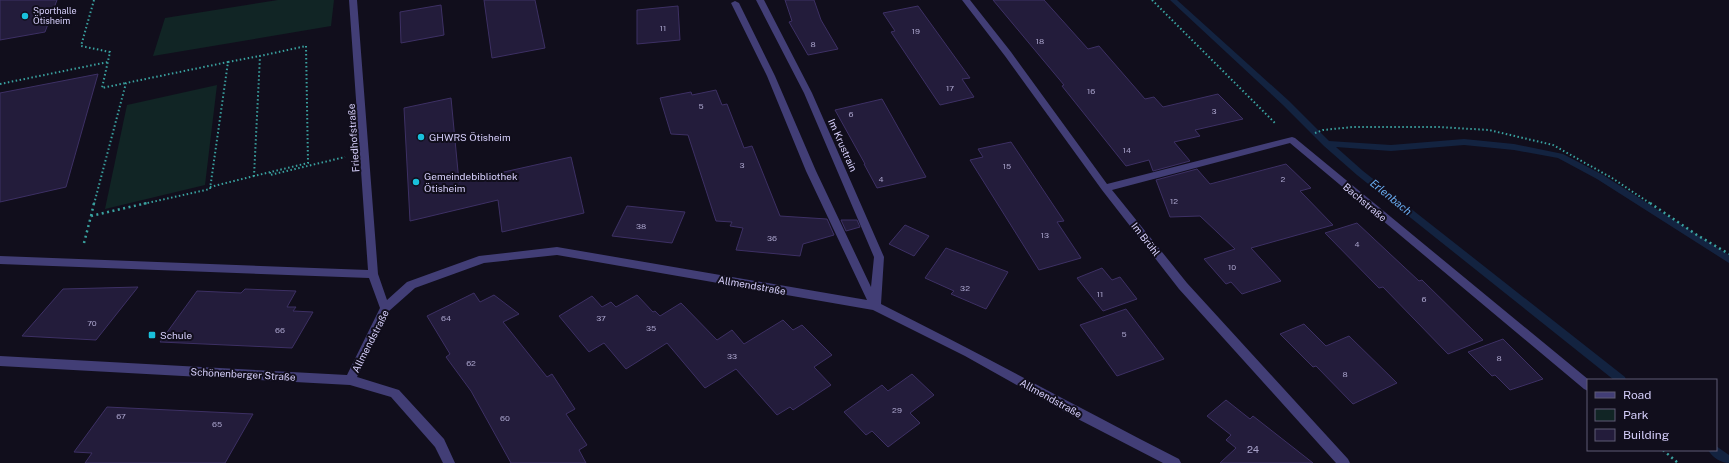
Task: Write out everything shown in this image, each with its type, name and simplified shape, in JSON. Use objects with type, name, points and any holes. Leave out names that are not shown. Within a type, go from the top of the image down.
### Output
[{"type":"street","name":"Friedhofstraße","points":[[353,0],[374,274],[386,308]]},
{"type":"street","name":"Im Krustrain","points":[[760,0],[764,12],[808,93],[879,257],[875,306]]},
{"type":"street","name":"Im Brühl","points":[[966,0],[1008,54],[1105,188],[1183,286],[1344,463]]},
{"type":"street","points":[[735,3],[771,76],[811,171],[875,306]]},
{"type":"street","points":[[1105,188],[1292,140]]},
{"type":"street","name":"Bachstraße","points":[[1292,140],[1587,385]]},
{"type":"street","name":"Allmendstraße","points":[[350,380],[386,308],[411,285],[483,259],[558,251],[875,306],[968,353],[1078,413],[1175,463]]},
{"type":"street","points":[[0,260],[374,274]]},
{"type":"street","name":"Schönenberger Straße","points":[[0,361],[350,380],[395,392],[440,443],[449,463]]},
{"type":"path","points":[[94,0],[81,46],[110,52],[102,88],[306,46],[308,163],[210,187]]},
{"type":"path","points":[[1152,0],[1292,140]]},
{"type":"path","points":[[254,176],[260,56]]},
{"type":"path","points":[[0,84],[108,62]]},
{"type":"path","points":[[91,216],[210,190],[228,62]]},
{"type":"path","points":[[78,263],[126,83]]},
{"type":"path","points":[[1323,130],[1353,127],[1439,127],[1490,130],[1553,145],[1612,178],[1697,235],[1729,254]]},
{"type":"path","points":[[270,172],[270,175],[364,152]]},
{"type":"path","points":[[1665,451],[1678,463]]},
{"type":"green space","points":[[278,0],[334,0],[331,26],[153,56],[165,18]]},
{"type":"green space","points":[[217,85],[205,185],[105,209],[127,105]]},
{"type":"building","name":"Sporthalle Ötisheim","points":[[0,0],[57,0],[45,32],[0,40]]},
{"type":"building","points":[[484,0],[535,0],[545,48],[492,58]]},
{"type":"building","points":[[785,0],[814,0],[821,20],[838,49],[808,55],[789,22],[792,21]]},
{"type":"building","points":[[993,0],[1044,0],[1088,49],[1099,46],[1145,99],[1154,97],[1163,107],[1218,94],[1243,119],[1195,130],[1200,136],[1174,142],[1190,161],[1153,171],[1149,160],[1126,166],[1062,86],[1064,85]]},
{"type":"building","points":[[441,5],[444,35],[401,43],[400,12]]},
{"type":"building","points":[[678,6],[680,40],[637,44],[637,10]]},
{"type":"building","points":[[918,6],[970,78],[962,79],[974,97],[940,105],[891,32],[895,31],[883,13]]},
{"type":"building","points":[[98,74],[66,187],[0,202],[0,93]]},
{"type":"building","points":[[716,90],[722,105],[727,104],[744,148],[752,146],[780,216],[827,219],[834,235],[803,244],[800,256],[736,250],[743,228],[730,226],[732,222],[716,221],[688,135],[671,134],[660,98],[691,92],[692,95]]},
{"type":"building","points":[[451,98],[459,182],[571,157],[584,213],[502,232],[498,200],[410,221],[404,108]]},
{"type":"building","points":[[882,99],[926,177],[877,188],[835,110]]},
{"type":"building","points":[[1011,142],[1064,221],[1057,222],[1081,258],[1039,270],[970,160],[983,157],[978,149]]},
{"type":"building","points":[[1286,164],[1311,188],[1300,191],[1333,225],[1251,248],[1281,281],[1242,294],[1231,282],[1226,284],[1204,259],[1235,249],[1200,216],[1170,217],[1156,180],[1197,169],[1210,184]]},
{"type":"building","points":[[627,206],[685,212],[672,243],[612,236]]},
{"type":"building","points":[[841,220],[857,220],[860,227],[846,231]]},
{"type":"building","points":[[1357,223],[1419,281],[1422,280],[1483,340],[1448,354],[1383,287],[1379,288],[1325,233]]},
{"type":"building","points":[[905,225],[929,236],[914,256],[889,244]]},
{"type":"building","points":[[946,248],[1008,272],[986,309],[951,294],[954,291],[925,278]]},
{"type":"building","points":[[1102,268],[1112,280],[1120,277],[1137,299],[1103,311],[1077,278]]},
{"type":"building","points":[[138,287],[96,340],[22,336],[63,289]]},
{"type":"building","points":[[245,289],[296,291],[287,307],[296,307],[293,311],[313,312],[292,348],[160,342],[197,291],[241,293]]},
{"type":"building","points":[[474,293],[480,302],[494,295],[519,314],[503,322],[547,377],[552,374],[575,409],[566,414],[587,445],[579,450],[586,463],[511,463],[471,391],[446,357],[450,354],[427,316]]},
{"type":"building","points":[[637,295],[653,312],[655,311],[660,316],[681,303],[717,340],[732,330],[744,344],[783,320],[793,330],[802,325],[832,355],[814,367],[831,385],[793,410],[790,407],[777,415],[736,369],[705,388],[667,343],[626,369],[604,343],[589,352],[559,316],[592,296],[602,307],[611,302],[616,307]]},
{"type":"building","points":[[1126,309],[1164,359],[1117,376],[1080,325]]},
{"type":"building","points":[[1304,324],[1326,346],[1349,336],[1397,383],[1353,404],[1316,366],[1313,367],[1280,334]]},
{"type":"building","points":[[1503,339],[1543,379],[1510,390],[1495,375],[1492,376],[1468,352]]},
{"type":"building","points":[[912,374],[934,395],[910,413],[920,423],[888,447],[872,431],[866,435],[844,412],[882,385],[888,391]]},
{"type":"building","points":[[1226,400],[1250,419],[1253,416],[1313,463],[1220,463],[1236,448],[1226,440],[1231,435],[1207,416]]},
{"type":"building","points":[[107,407],[253,414],[225,463],[85,463],[92,453],[74,452]]},
{"type":"waterway","name":"Erlenbach","points":[[1173,0],[1286,103],[1327,144]]},
{"type":"waterway","points":[[1327,144],[1391,148],[1464,142],[1514,147],[1560,156],[1600,177],[1729,260]]},
{"type":"waterway","name":"Erlenbach","points":[[1327,144],[1360,173],[1620,379]]},
{"type":"waterway","name":"Erlenbach","points":[[1715,451],[1729,461]]},
{"type":"place","name":"Sporthalle Ötisheim","points":[[25,16]]},
{"type":"place","name":"GHWRS Ötisheim","points":[[421,137]]},
{"type":"place","name":"Gemeindebibliothek Ötisheim","points":[[416,182]]},
{"type":"place","name":"Schule","points":[[152,335]]}]
